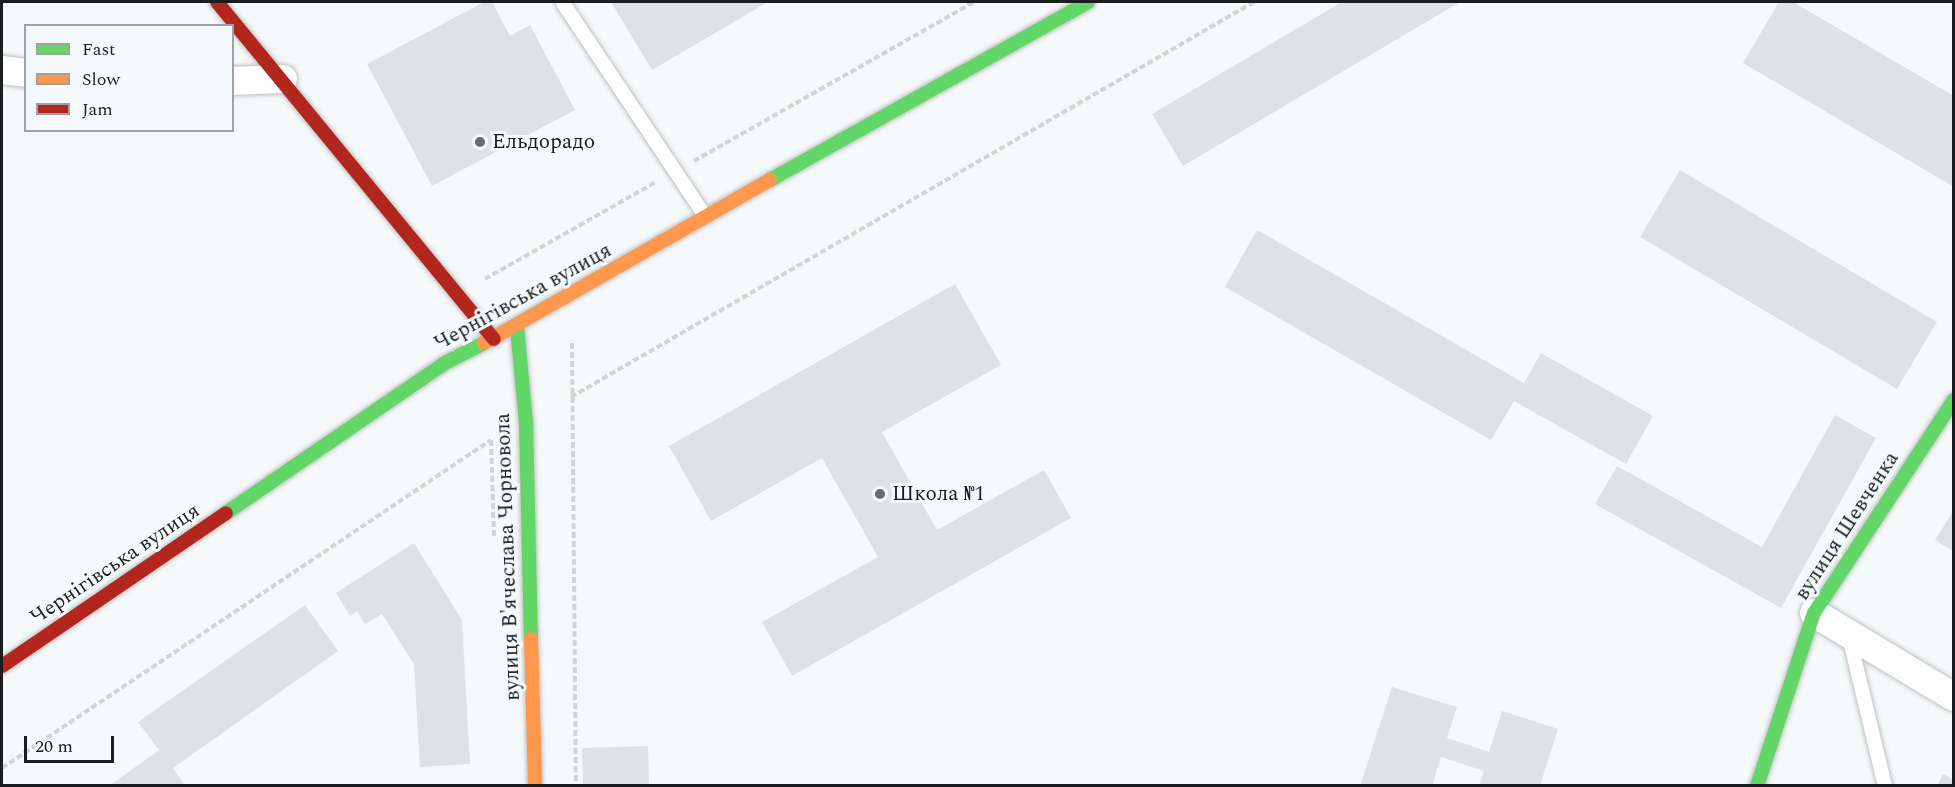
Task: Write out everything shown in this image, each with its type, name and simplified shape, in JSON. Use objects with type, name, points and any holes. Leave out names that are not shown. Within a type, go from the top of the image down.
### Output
[{"type":"street","points":[[217,2],[283,79],[494,339]]},
{"type":"street","name":"Чернігівська вулиця","points":[[2,666],[445,363],[517,327],[705,216],[1088,2]]},
{"type":"street","points":[[2,70],[24,73]]},
{"type":"street","points":[[234,81],[283,79]]},
{"type":"street","name":"вулиця В'ячеслава Чорновола","points":[[517,327],[526,422],[535,786]]},
{"type":"street","name":"вулиця Шевченка","points":[[1757,786],[1814,613],[1953,400]]},
{"type":"street","points":[[1814,613],[1953,697]]},
{"type":"lane","points":[[565,2],[563,3],[705,216]]},
{"type":"lane","points":[[1848,633],[1885,786]]},
{"type":"path","points":[[458,294],[974,2]]},
{"type":"path","points":[[571,397],[1254,2]]},
{"type":"path","points":[[572,343],[576,786]]},
{"type":"path","points":[[2,768],[491,440]]},
{"type":"building","points":[[484,2],[492,2],[510,36],[530,25],[575,110],[432,186],[367,64]]},
{"type":"building","points":[[611,2],[768,2],[652,70]]},
{"type":"building","points":[[1342,2],[1460,2],[1183,166],[1152,114]]},
{"type":"building","points":[[1779,2],[1793,2],[1954,96],[1954,187],[1743,63]]},
{"type":"building","points":[[1680,170],[1937,322],[1897,389],[1640,237]]},
{"type":"building","points":[[1257,230],[1524,383],[1541,353],[1653,416],[1626,464],[1514,401],[1491,440],[1225,287]]},
{"type":"building","name":"Школа №1","points":[[955,284],[1001,365],[882,432],[937,530],[1044,470],[1071,518],[792,676],[762,622],[878,557],[822,458],[711,521],[669,446]]},
{"type":"building","points":[[1835,415],[1876,438],[1781,608],[1595,504],[1617,466],[1762,547]]},
{"type":"building","points":[[1954,510],[1954,552],[1935,540]]},
{"type":"building","points":[[414,543],[462,620],[470,764],[420,767],[414,664],[382,614],[365,624],[357,611],[350,616],[336,593]]},
{"type":"building","points":[[305,605],[338,651],[173,768],[185,786],[109,786],[159,750],[138,722]]},
{"type":"building","points":[[1392,687],[1457,707],[1447,738],[1489,752],[1502,711],[1558,729],[1540,786],[1479,786],[1484,771],[1441,757],[1432,786],[1360,786]]},
{"type":"building","points":[[648,746],[649,786],[583,786],[582,748]]},
{"type":"building","points":[[1943,774],[1954,780],[1954,786],[1937,786]]},
{"type":"traffic: fast","points":[[770,180],[1088,2]]},
{"type":"traffic: fast","points":[[517,327],[526,422],[531,639]]},
{"type":"traffic: fast","points":[[226,513],[445,363],[484,343]]},
{"type":"traffic: fast","points":[[1757,786],[1814,613],[1954,400]]},
{"type":"traffic: slow","points":[[484,343],[770,180]]},
{"type":"traffic: slow","points":[[531,639],[535,786]]},
{"type":"traffic: jam","points":[[217,2],[494,339]]},
{"type":"traffic: jam","points":[[2,666],[226,513]]},
{"type":"place","name":"Ельдорадо","points":[[480,142]]},
{"type":"place","name":"Школа №1","points":[[880,494]]}]
